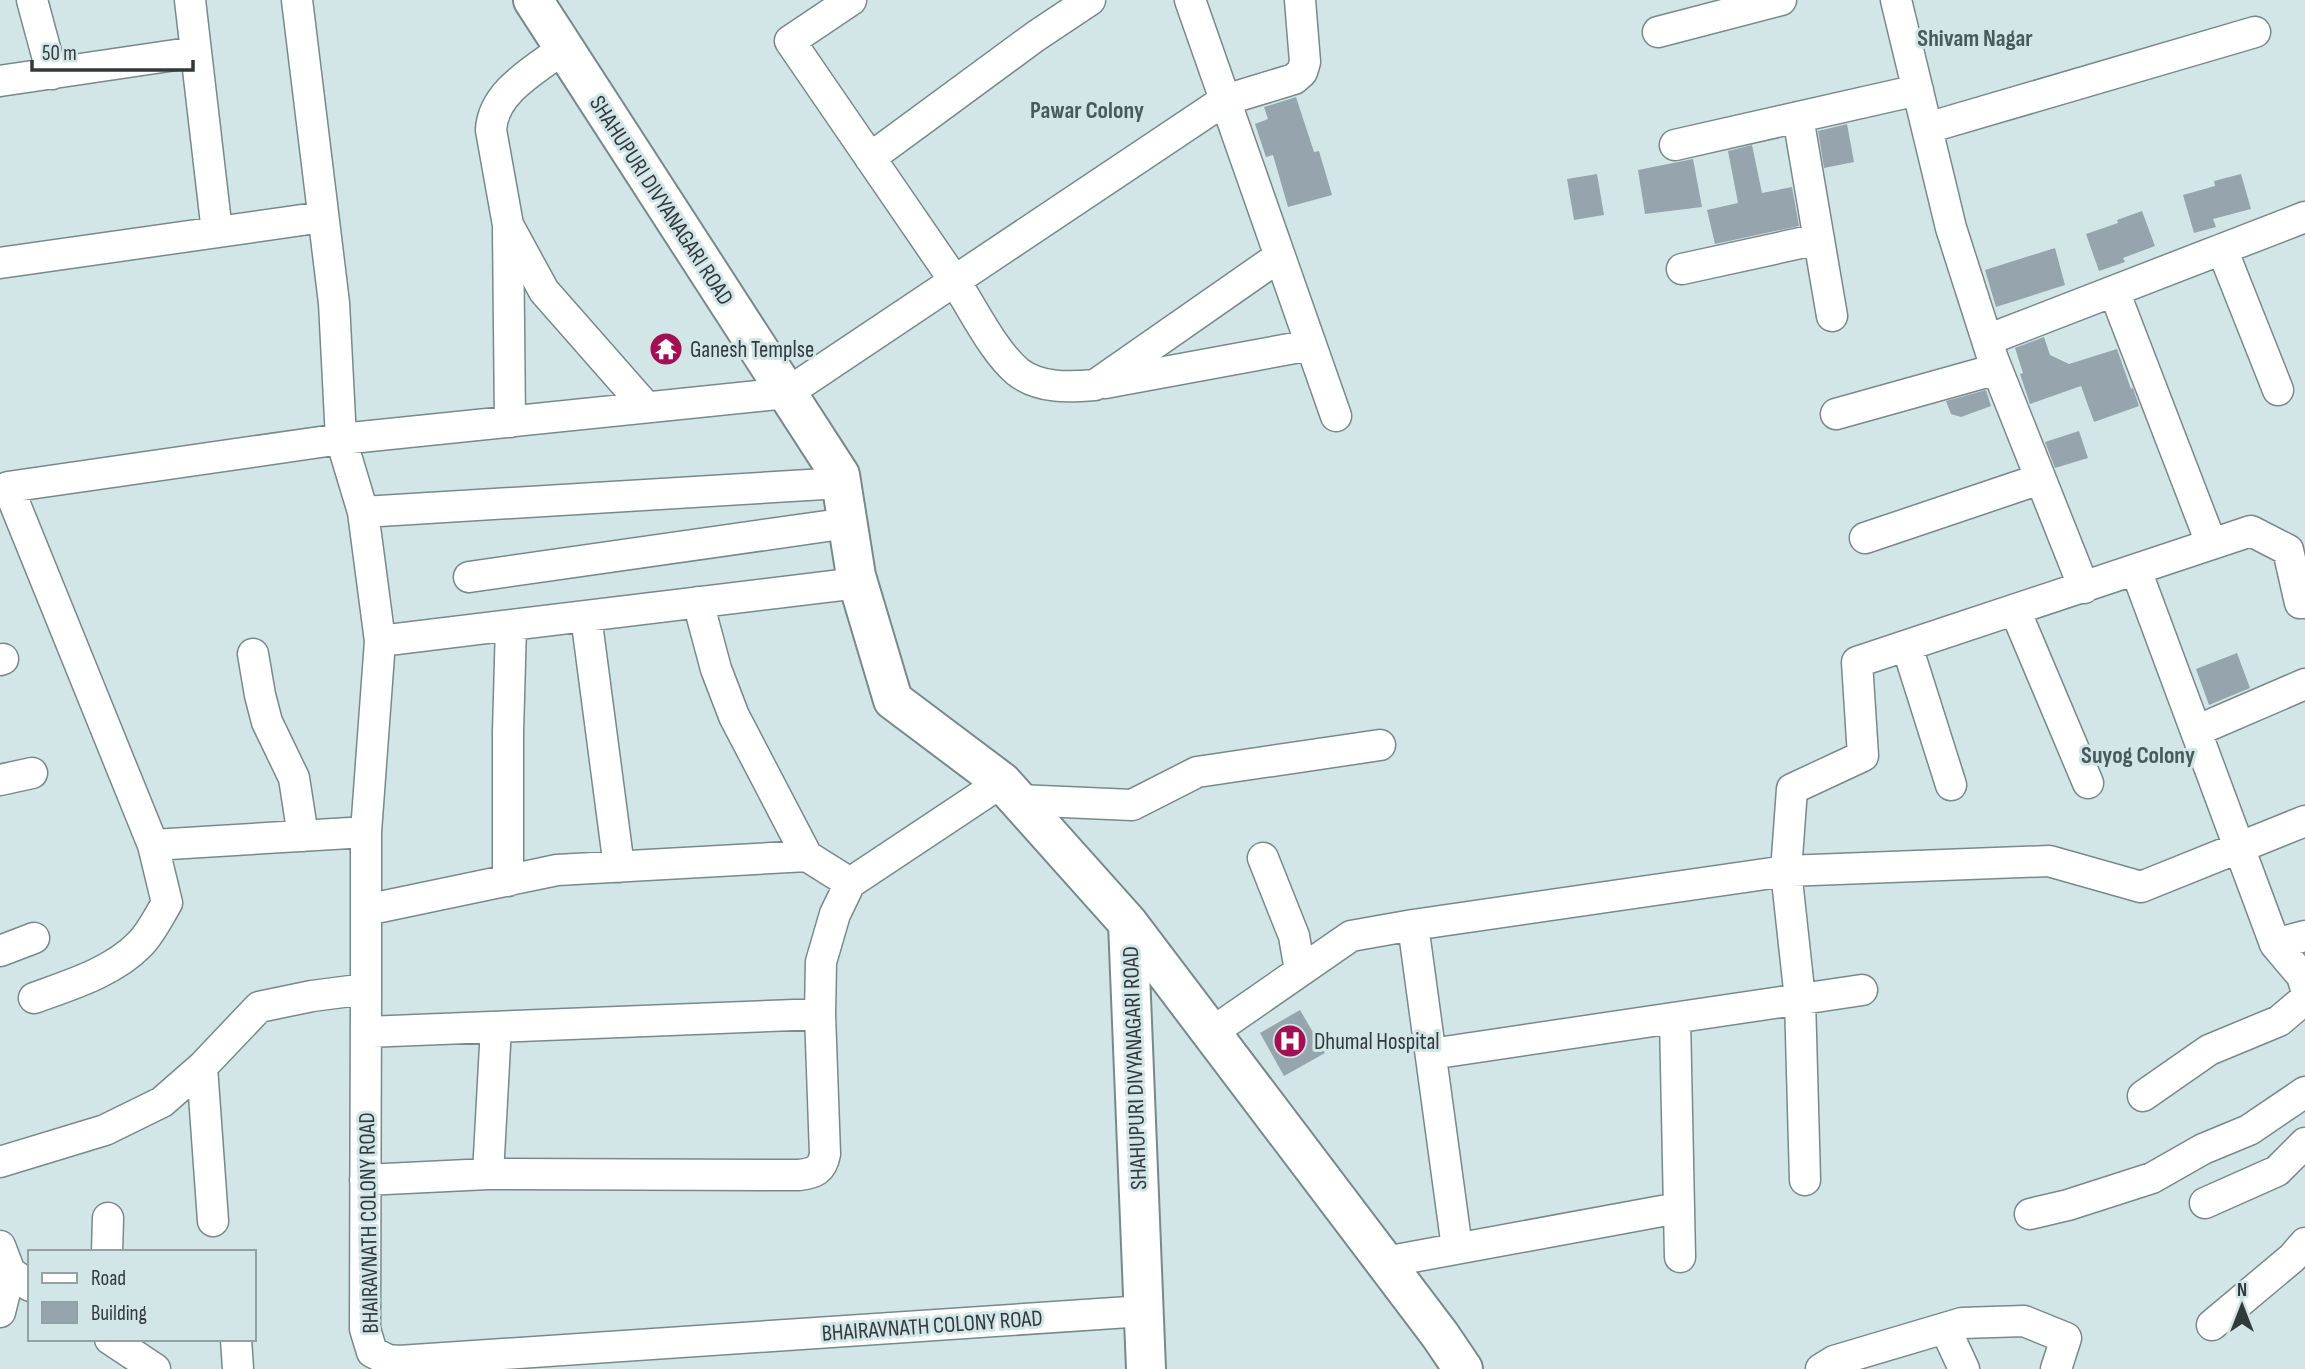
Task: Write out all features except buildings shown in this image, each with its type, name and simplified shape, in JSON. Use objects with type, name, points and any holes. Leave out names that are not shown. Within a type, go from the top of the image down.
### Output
[{"type":"main road","name":"SHAHUPURI DIVYANAGARI ROAD","points":[[533,0],[840,475],[858,583],[893,700],[1010,791],[1128,923],[1146,1369]]},
{"type":"main road","points":[[1128,923],[1440,1335],[1462,1369]]},
{"type":"street","points":[[32,0],[52,74]]},
{"type":"street","points":[[190,0],[217,232]]},
{"type":"street","name":"BHAIRAVNATH COLONY ROAD","points":[[297,0],[334,303],[341,439],[363,512],[380,641],[366,832],[365,1329],[372,1352],[388,1360],[427,1360],[1144,1311]]},
{"type":"street","points":[[851,0],[790,41],[1005,359],[1020,373],[1038,382],[1067,387],[1096,385],[1311,345]]},
{"type":"street","points":[[870,158],[1090,0]]},
{"type":"street","points":[[1190,0],[1336,416]]},
{"type":"street","points":[[34,998],[120,961],[142,943],[167,903],[153,845],[4,476],[787,393],[1226,100],[1294,79],[1305,62],[1300,0]]},
{"type":"street","points":[[1658,32],[1781,0]]},
{"type":"street","points":[[1896,0],[1951,229],[1997,369],[2084,588]]},
{"type":"street","points":[[1927,128],[2255,32]]},
{"type":"street","points":[[510,422],[508,225],[491,130],[491,116],[499,101],[564,48]]},
{"type":"street","points":[[0,81],[196,52]]},
{"type":"street","points":[[1675,145],[1918,90]]},
{"type":"street","points":[[1798,117],[1832,316]]},
{"type":"street","points":[[1987,340],[2305,217]]},
{"type":"street","points":[[0,263],[323,218]]},
{"type":"street","points":[[508,225],[544,291],[646,407]]},
{"type":"street","points":[[1682,269],[1819,239]]},
{"type":"street","points":[[2222,250],[2278,390]]},
{"type":"street","points":[[1096,385],[1280,256]]},
{"type":"street","points":[[2114,291],[2211,543]]},
{"type":"street","points":[[1836,414],[1997,369]]},
{"type":"street","points":[[1865,538],[2040,479]]},
{"type":"street","points":[[363,512],[841,483]]},
{"type":"street","points":[[469,577],[848,523]]},
{"type":"street","points":[[1805,1180],[1800,999],[1786,872],[1792,789],[1863,756],[1857,662],[2251,531],[2288,551],[2301,603],[2305,603]]},
{"type":"street","points":[[2136,570],[2275,944],[2302,976],[2305,986]]},
{"type":"street","points":[[380,641],[858,583]]},
{"type":"street","points":[[698,602],[716,669],[734,716],[807,856],[850,883]]},
{"type":"street","points":[[2015,610],[2088,783]]},
{"type":"street","points":[[586,616],[619,867]]},
{"type":"street","points":[[508,881],[511,625]]},
{"type":"street","points":[[1907,646],[1951,785]]},
{"type":"street","points":[[253,654],[267,722],[294,778],[303,836]]},
{"type":"street","points":[[2196,731],[2305,684]]},
{"type":"street","points":[[365,1180],[488,1174],[814,1173],[823,1165],[825,1154],[821,962],[835,914],[850,883],[1010,791],[1132,805],[1198,772],[1380,745]]},
{"type":"street","points":[[0,780],[32,772]]},
{"type":"street","points":[[1212,1033],[1351,936],[1786,872],[2049,861],[2141,887],[2305,821]]},
{"type":"street","points":[[153,845],[366,832]]},
{"type":"street","points":[[366,910],[557,870],[807,856]]},
{"type":"street","points":[[1263,858],[1294,936],[1300,971]]},
{"type":"street","points":[[1413,925],[1457,1248]]},
{"type":"street","points":[[2275,944],[2305,936]]},
{"type":"street","points":[[0,951],[34,938]]},
{"type":"street","points":[[0,1161],[105,1130],[162,1102],[202,1067],[259,1007],[366,989]]},
{"type":"street","points":[[1431,1054],[1861,990]]},
{"type":"street","points":[[2143,1096],[2209,1050],[2279,1021],[2305,999]]},
{"type":"street","points":[[366,1032],[820,1014]]},
{"type":"street","points":[[1675,1018],[1680,1257]]},
{"type":"street","points":[[488,1174],[496,1027]]},
{"type":"street","points":[[202,1067],[213,1221]]},
{"type":"street","points":[[2030,1214],[2068,1205],[2152,1178],[2203,1149],[2249,1130],[2305,1092]]},
{"type":"street","points":[[2205,1203],[2277,1171],[2305,1143]]},
{"type":"street","points":[[1385,1262],[1678,1208]]},
{"type":"street","points":[[107,1250],[108,1218]]},
{"type":"street","points":[[2213,1325],[2292,1258],[2305,1242]]},
{"type":"street","points":[[0,1312],[13,1268]]},
{"type":"street","points":[[1821,1369],[1834,1361],[1881,1358],[1945,1328],[1962,1323],[2024,1321],[2066,1338],[2056,1369]]},
{"type":"street","points":[[1945,1328],[1964,1369]]},
{"type":"street","points":[[236,1341],[238,1369]]},
{"type":"street","points":[[119,1353],[155,1369]]},
{"type":"place","name":"Ganesh Templse","points":[[666,349]]},
{"type":"place","name":"Dhumal Hospital","points":[[1290,1041]]},
{"type":"district","name":"Shivam Nagar","points":[[1975,38]]},
{"type":"district","name":"Pawar Colony","points":[[1087,110]]},
{"type":"district","name":"Suyog Colony","points":[[2138,755]]}]
